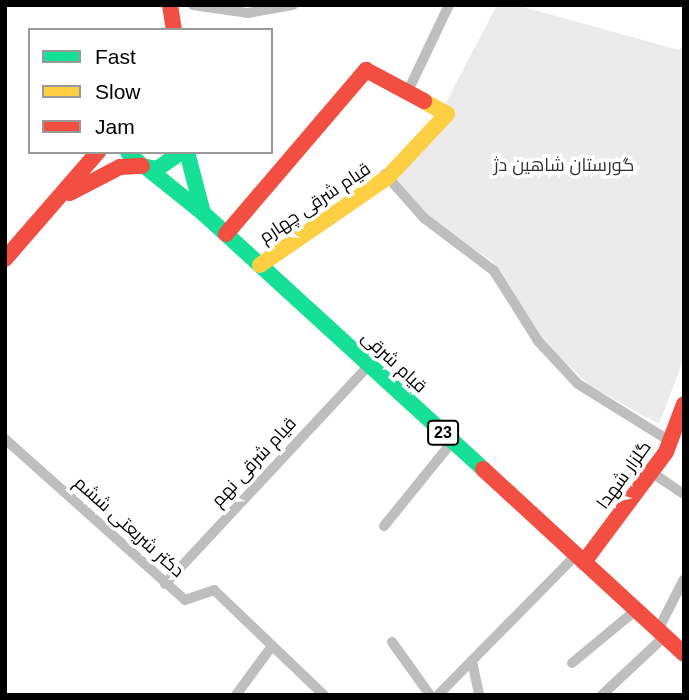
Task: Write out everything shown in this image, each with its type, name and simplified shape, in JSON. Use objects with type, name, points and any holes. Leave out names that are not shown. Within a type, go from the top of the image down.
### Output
[{"type":"main road","points":[[170,5],[174,28]]},
{"type":"main road","points":[[226,234],[366,70],[407,93]]},
{"type":"main road","name":"قیام شرقی چهارم","points":[[260,265],[386,175],[447,114],[407,93]]},
{"type":"main road","points":[[5,259],[62,198],[96,154]]},
{"type":"main road","name":"قیام شرقی","points":[[130,154],[203,213],[684,654]]},
{"type":"main road","points":[[62,198],[120,167],[167,166],[179,154]]},
{"type":"main road","points":[[188,154],[203,213]]},
{"type":"main road","name":"گلزار شهدا","points":[[580,559],[651,472],[670,441],[684,404]]},
{"type":"street","points":[[193,5],[248,13],[293,5]]},
{"type":"street","points":[[407,93],[449,5]]},
{"type":"street","points":[[386,175],[424,218],[494,271],[538,341],[578,384],[670,441]]},
{"type":"street","name":"قیام شرقی نهم","points":[[164,583],[369,365]]},
{"type":"street","name":"دکتر شریعتی ششم","points":[[5,439],[164,583],[189,602],[214,590],[324,695]]},
{"type":"street","points":[[384,526],[452,442]]},
{"type":"street","points":[[651,472],[684,494]]},
{"type":"street","points":[[439,695],[580,559]]},
{"type":"street","points":[[602,695],[661,633],[684,579]]},
{"type":"street","points":[[572,663],[636,610]]},
{"type":"street","points":[[393,642],[430,695]]},
{"type":"street","points":[[236,695],[272,646]]},
{"type":"street","points":[[472,661],[479,695]]},
{"type":"green space","name":"گورستان شاهین دژ","points":[[497,5],[516,5],[679,50],[684,43],[684,358],[659,424],[590,386],[546,344],[492,261],[437,225],[391,173],[456,112],[445,104]]},
{"type":"traffic: fast","points":[[130,154],[142,166],[157,169],[178,154]]},
{"type":"traffic: fast","points":[[188,154],[203,213]]},
{"type":"traffic: fast","points":[[147,168],[203,213],[483,469]]},
{"type":"traffic: slow","points":[[260,265],[388,177],[447,114],[424,101]]},
{"type":"traffic: jam","points":[[170,5],[174,28]]},
{"type":"traffic: jam","points":[[226,234],[366,70],[424,101]]},
{"type":"traffic: jam","points":[[5,259],[96,154]]},
{"type":"traffic: jam","points":[[70,193],[120,167],[142,166]]},
{"type":"traffic: jam","points":[[584,562],[666,452],[684,404]]},
{"type":"traffic: jam","points":[[483,469],[684,654]]}]
